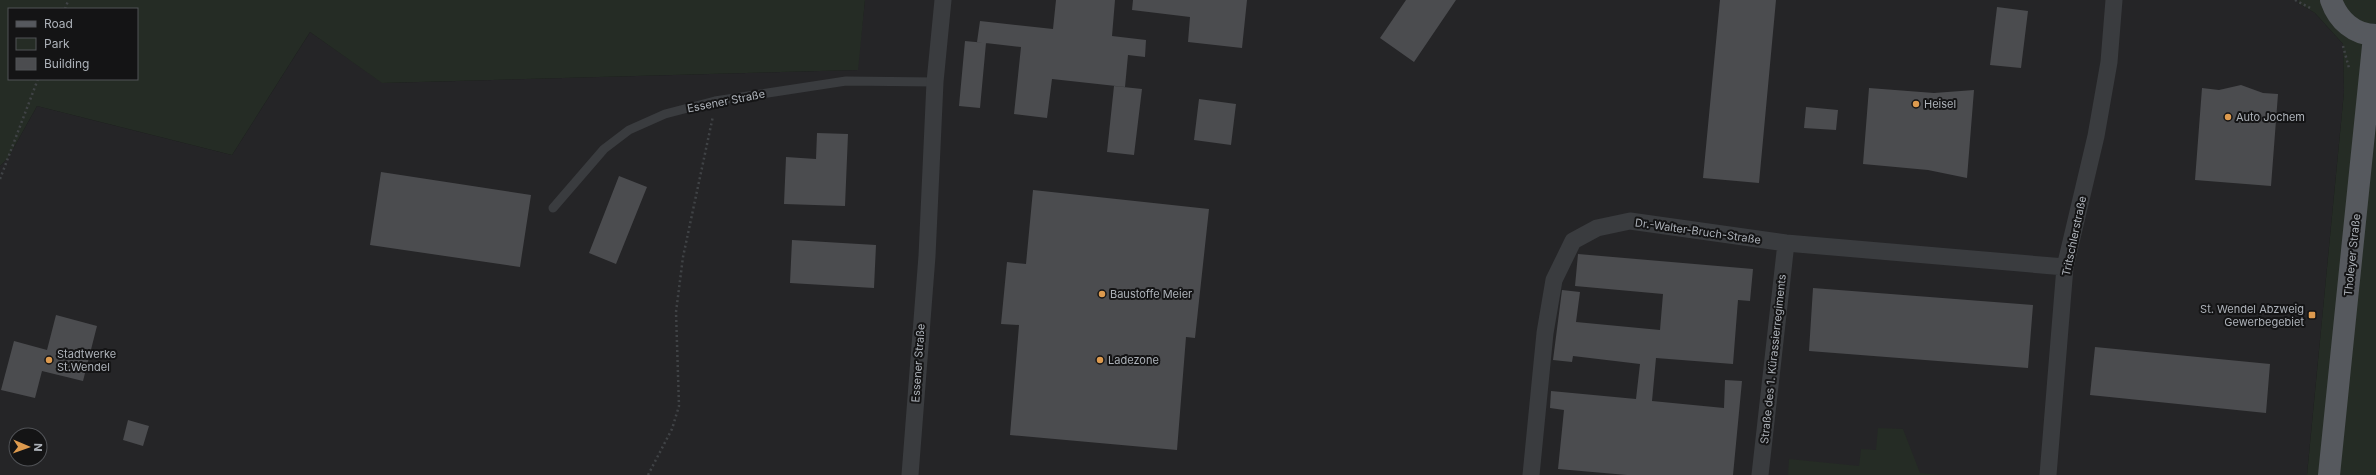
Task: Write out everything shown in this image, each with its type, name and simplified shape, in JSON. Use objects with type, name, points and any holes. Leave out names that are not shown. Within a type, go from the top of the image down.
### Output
[{"type":"main road","points":[[2323,5],[2337,14],[2347,25],[2360,32],[2375,35]]},
{"type":"main road","name":"Tholeyer Straße","points":[[2329,475],[2375,35]]},
{"type":"street","name":"Essener Straße","points":[[910,475],[926,256],[935,82],[943,0]]},
{"type":"street","name":"Tritschlerstraße","points":[[2048,475],[2066,267],[2096,136],[2107,77],[2114,0]]},
{"type":"street","name":"Dr.-Walter-Bruch-Straße","points":[[1531,475],[1545,333],[1554,280],[1573,241],[1597,228],[1630,221],[1786,243],[2066,267]]},
{"type":"street","name":"Straße des 1. Kürassierregiments","points":[[1760,475],[1786,243]]},
{"type":"lane","name":"Essener Straße","points":[[553,208],[604,149],[629,130],[665,114],[715,101],[846,81],[935,82]]},
{"type":"path","points":[[2295,0],[2323,5]]},
{"type":"path","points":[[65,8],[68,1]]},
{"type":"path","points":[[2340,42],[2346,52],[2350,70]]},
{"type":"path","points":[[0,179],[38,80]]},
{"type":"path","points":[[648,475],[672,429],[679,406],[676,312],[683,257],[715,101]]},
{"type":"shaded area","points":[[865,0],[2299,0],[2298,3],[2315,13],[2343,44],[2344,92],[2307,475],[0,475],[0,166],[8,158],[37,106],[232,155],[310,32],[383,83],[857,70]]},
{"type":"green space","points":[[0,0],[865,0],[858,70],[382,83],[310,32],[232,155],[37,106],[8,158],[0,166]]},
{"type":"green space","points":[[2299,0],[2376,0],[2376,475],[2307,475],[2344,92],[2343,44],[2315,13],[2298,3]]},
{"type":"green space","points":[[1878,428],[1903,429],[1920,473],[1940,475],[1788,475],[1789,459],[1859,466],[1861,449],[1876,450]]},
{"type":"building","points":[[1056,0],[1115,0],[1112,36],[1146,40],[1145,57],[1128,55],[1125,87],[1052,79],[1047,118],[1014,114],[1021,47],[977,42],[980,21],[1053,29]]},
{"type":"building","points":[[1133,0],[1247,0],[1242,48],[1188,42],[1190,17],[1132,10]]},
{"type":"building","points":[[1406,0],[1456,0],[1414,62],[1380,38]]},
{"type":"building","points":[[1720,0],[1776,0],[1759,183],[1703,178]]},
{"type":"building","points":[[1997,7],[2028,11],[2021,68],[1990,65]]},
{"type":"building","points":[[965,41],[986,43],[980,108],[959,106]]},
{"type":"building","points":[[2241,85],[2263,93],[2278,94],[2271,186],[2195,180],[2202,88],[2219,90]]},
{"type":"building","points":[[1114,86],[1142,89],[1134,155],[1107,152]]},
{"type":"building","points":[[1869,88],[1934,93],[1974,90],[1967,178],[1928,170],[1863,164]]},
{"type":"building","points":[[1199,99],[1236,104],[1231,145],[1194,140]]},
{"type":"building","points":[[1806,107],[1838,110],[1836,130],[1804,128]]},
{"type":"building","points":[[817,133],[848,134],[845,206],[784,204],[786,157],[816,159]]},
{"type":"building","points":[[381,172],[531,195],[520,267],[370,245]]},
{"type":"building","points":[[619,176],[647,187],[616,264],[589,253]]},
{"type":"building","points":[[1033,190],[1209,209],[1195,338],[1186,337],[1177,450],[1010,435],[1019,325],[1001,324],[1007,262],[1026,264]]},
{"type":"building","points":[[792,240],[876,245],[874,288],[790,283]]},
{"type":"building","points":[[1578,254],[1753,269],[1750,301],[1738,300],[1733,364],[1656,358],[1652,401],[1724,408],[1725,380],[1742,381],[1733,475],[1627,475],[1558,469],[1564,410],[1550,408],[1551,391],[1636,399],[1640,364],[1573,356],[1572,362],[1553,360],[1562,290],[1580,292],[1576,322],[1660,330],[1663,294],[1575,286]]},
{"type":"building","points":[[1813,288],[2033,305],[2028,368],[1809,351]]},
{"type":"building","name":"Stadtwerke St.Wendel","points":[[56,315],[97,326],[83,381],[42,371],[35,398],[1,390],[14,341],[47,350]]},
{"type":"building","points":[[2095,347],[2270,364],[2266,413],[2090,395]]},
{"type":"building","points":[[128,420],[149,426],[143,446],[123,440]]},
{"type":"place","name":"Heisel","points":[[1916,104]]},
{"type":"place","name":"Auto Jochem","points":[[2228,117]]},
{"type":"place","name":"Baustoffe Meier","points":[[1102,294]]},
{"type":"place","name":"St. Wendel Abzweig Gewerbegebiet","points":[[2312,315]]},
{"type":"place","name":"Stadtwerke St.Wendel","points":[[49,360]]},
{"type":"place","name":"Ladezone","points":[[1100,360]]}]
